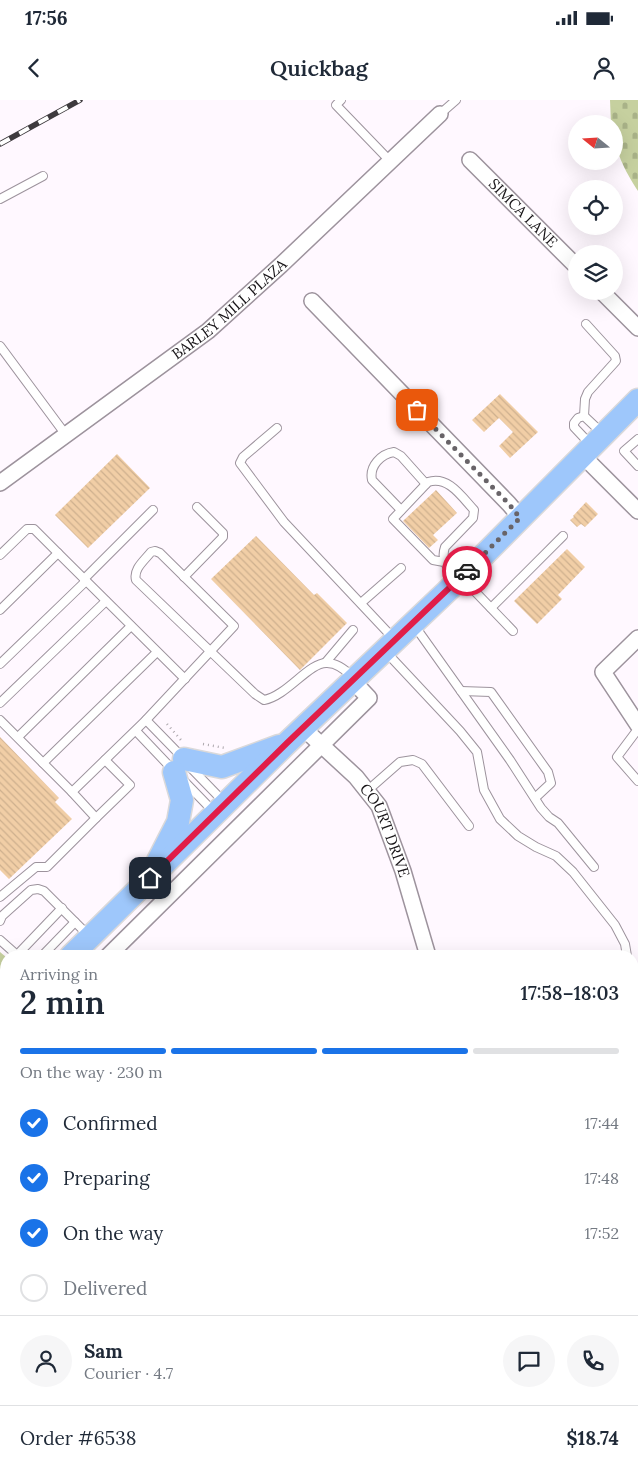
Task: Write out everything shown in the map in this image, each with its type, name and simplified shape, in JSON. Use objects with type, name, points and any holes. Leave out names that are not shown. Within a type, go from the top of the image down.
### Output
[{"type":"main road","points":[[79,945],[295,735],[460,579],[638,400]]},
{"type":"main road","points":[[150,878],[178,822],[182,800],[184,754],[222,767],[295,735]]},
{"type":"street","name":"BARLEY MILL PLAZA","points":[[0,483],[208,331],[281,265],[440,114]]},
{"type":"street","name":"SIMCA LANE","points":[[470,160],[568,258]]},
{"type":"street","points":[[610,300],[638,328]]},
{"type":"street","points":[[312,301],[509,504],[520,518]]},
{"type":"street","points":[[593,446],[636,504]]},
{"type":"street","points":[[638,638],[603,672],[638,725]]},
{"type":"street","points":[[114,950],[322,746],[368,698],[354,680]]},
{"type":"street","name":"COURT DRIVE","points":[[295,735],[322,746],[356,778],[379,806],[403,871],[426,950]]},
{"type":"lane","points":[[341,100],[336,105],[390,161]]},
{"type":"lane","points":[[440,114],[456,100]]},
{"type":"lane","points":[[0,199],[43,176]]},
{"type":"lane","points":[[586,324],[615,356],[616,361],[588,392],[585,399],[584,416],[593,446]]},
{"type":"lane","points":[[0,346],[66,435]]},
{"type":"lane","points":[[584,416],[580,416],[575,420],[574,427],[593,446]]},
{"type":"lane","points":[[277,428],[243,457],[240,463],[284,522],[360,603],[390,646],[476,752],[484,790],[500,819],[518,836],[556,856],[572,872],[616,925],[626,950]]},
{"type":"lane","points":[[638,439],[624,451],[638,466]]},
{"type":"lane","points":[[401,510],[372,480],[370,473],[374,465],[388,453],[394,452],[401,456],[426,484]]},
{"type":"lane","points":[[444,562],[433,560],[393,519],[426,484],[435,479],[444,481],[452,487],[474,510],[473,518],[445,547],[443,553],[447,569],[513,630]]},
{"type":"lane","points":[[184,577],[223,537],[223,533],[197,507]]},
{"type":"lane","points":[[0,664],[153,510]]},
{"type":"lane","points":[[0,554],[27,529],[34,529],[185,679]]},
{"type":"lane","points":[[491,608],[563,536]]},
{"type":"lane","points":[[72,792],[136,731],[185,679],[210,652],[234,626],[160,553],[151,552],[136,570],[136,580],[210,652],[254,694],[264,700],[272,699],[316,665],[326,662],[344,669],[354,680]]},
{"type":"lane","points":[[2,604],[58,553]]},
{"type":"lane","points":[[360,603],[401,568]]},
{"type":"lane","points":[[0,703],[106,601]]},
{"type":"lane","points":[[413,624],[510,760],[545,813],[558,823],[594,867]]},
{"type":"lane","points":[[18,737],[131,626]]},
{"type":"lane","points":[[326,662],[353,630]]},
{"type":"lane","points":[[44,763],[157,652]]},
{"type":"lane","points":[[461,691],[491,692],[548,772],[551,783],[534,798]]},
{"type":"lane","points":[[0,720],[96,818]]},
{"type":"lane","points":[[146,720],[184,754],[220,808]]},
{"type":"lane","points":[[638,729],[617,757],[638,781]]},
{"type":"lane","points":[[136,731],[184,754],[220,808]]},
{"type":"lane","points":[[0,897],[36,867],[47,867],[130,785],[105,760]]},
{"type":"lane","points":[[367,791],[400,762],[413,760],[422,764],[469,826]]},
{"type":"lane","points":[[0,921],[2,916],[31,890],[38,889],[44,891],[62,908],[79,945],[62,950]]},
{"type":"lane","points":[[23,950],[62,908]]},
{"type":"lane","points":[[0,940],[11,950]]},
{"type":"path","points":[[167,724],[184,754],[228,748]]},
{"type":"green space","points":[[610,100],[638,100],[638,191],[623,164],[623,115],[611,115]]},
{"type":"building","points":[[500,394],[538,432],[510,458],[499,446],[513,432],[499,418],[484,432],[472,420]]},
{"type":"building","points":[[117,454],[150,488],[88,548],[55,515]]},
{"type":"building","points":[[436,490],[457,513],[433,535],[438,540],[429,548],[403,521]]},
{"type":"building","points":[[586,502],[598,514],[585,527],[581,524],[577,527],[570,520]]},
{"type":"building","points":[[256,536],[314,595],[317,593],[347,623],[300,670],[211,579]]},
{"type":"building","points":[[567,549],[585,567],[558,595],[562,599],[537,624],[514,601]]},
{"type":"building","points":[[0,737],[59,798],[55,802],[72,819],[9,879],[0,870]]},
{"type":"railway","points":[[0,144],[80,100]]},
{"type":"way so far","points":[[417,410],[509,504],[520,518],[467,571]]},
{"type":"route","points":[[150,878],[287,743],[467,571]]}]
